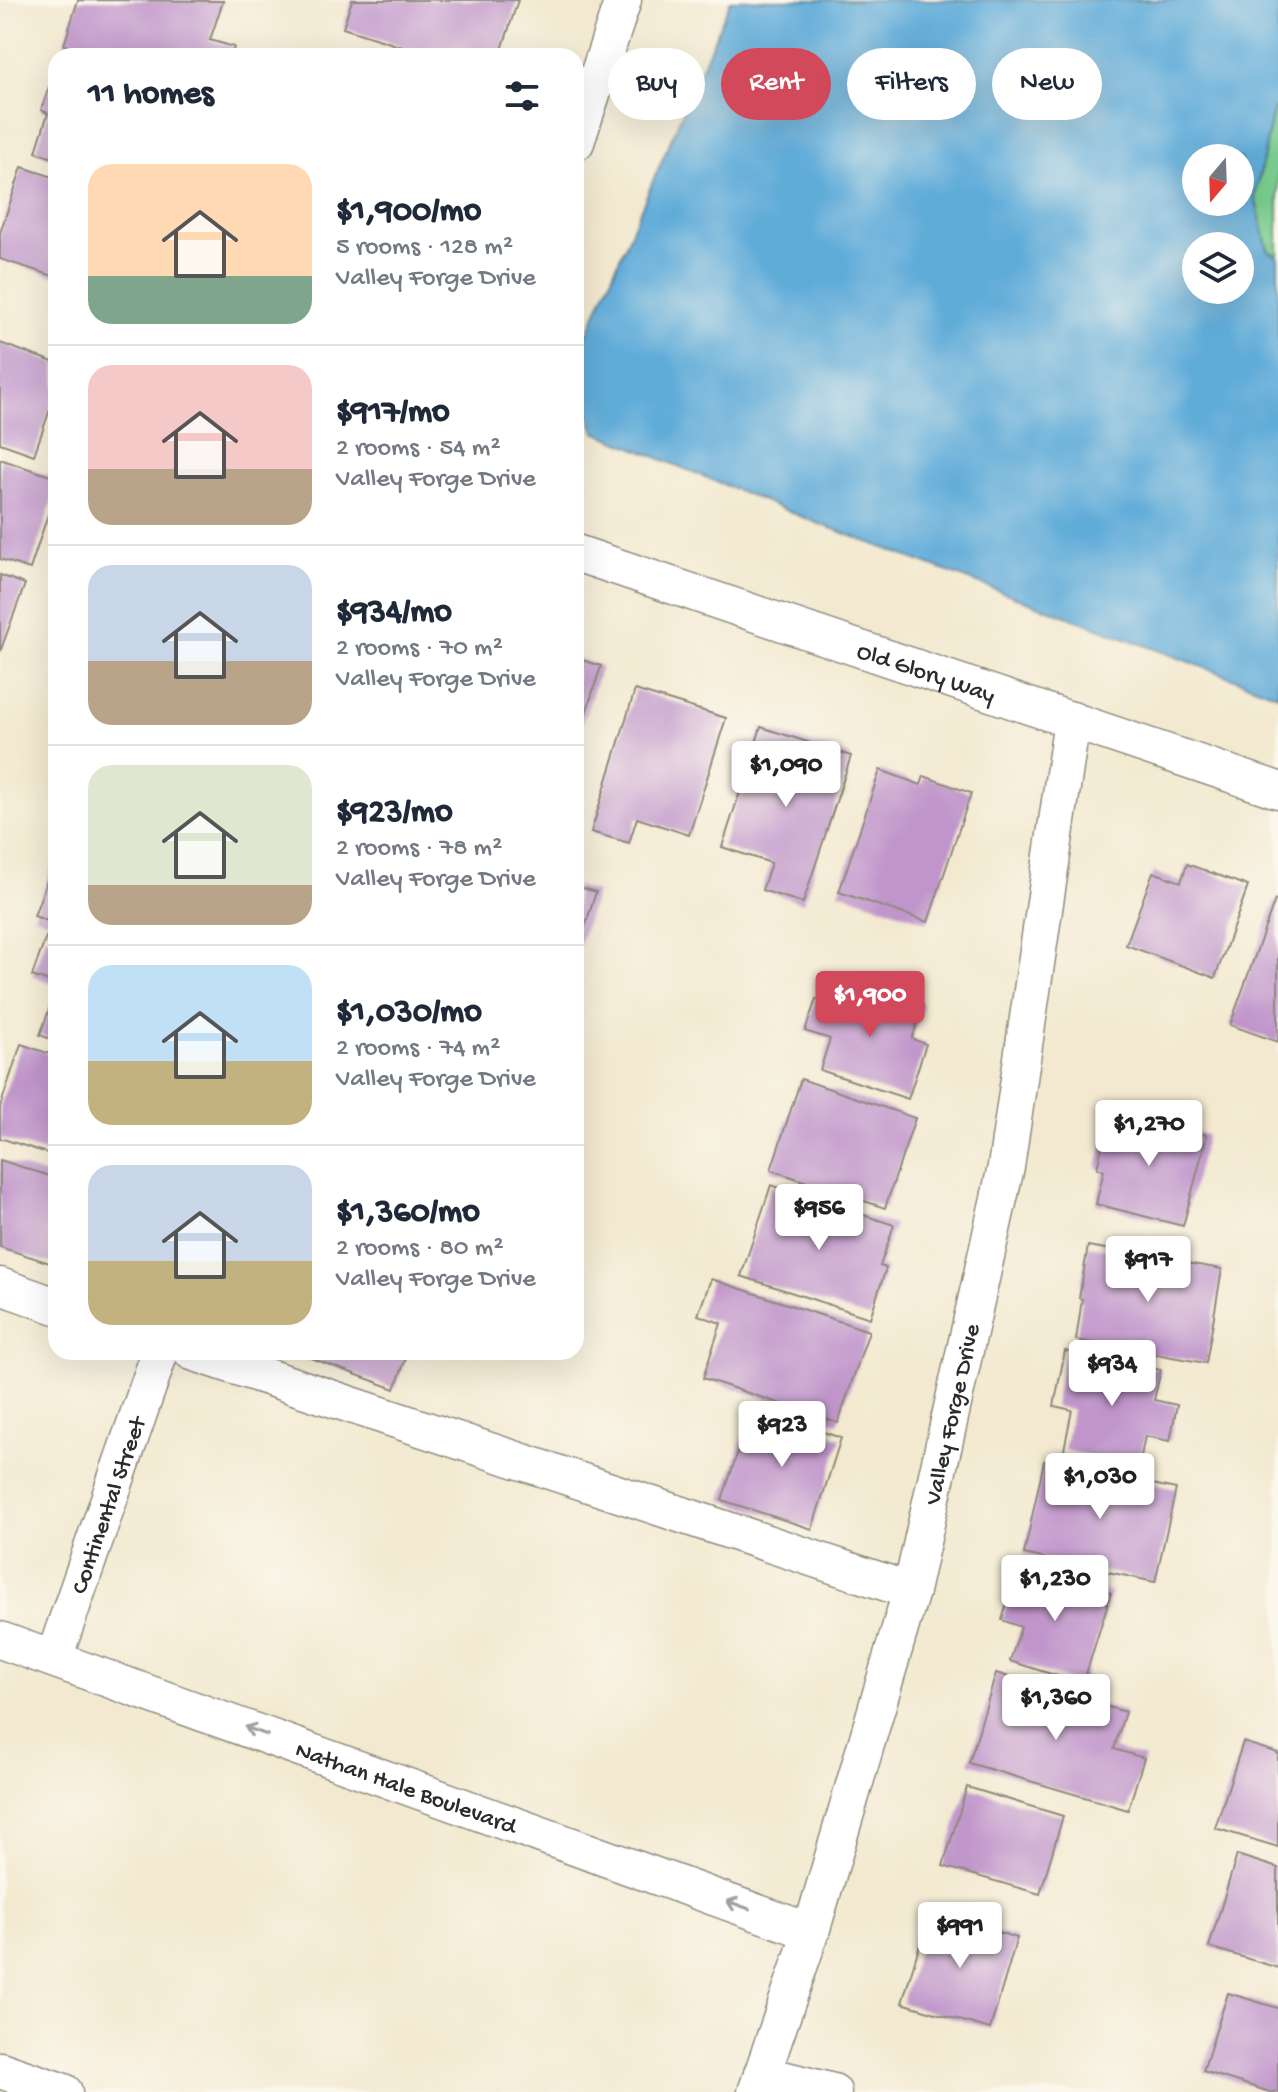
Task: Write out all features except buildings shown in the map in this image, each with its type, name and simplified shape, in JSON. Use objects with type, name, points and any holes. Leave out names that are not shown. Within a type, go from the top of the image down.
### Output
[{"type":"street","points":[[584,118],[623,0]]},
{"type":"street","name":"Old Glory Way","points":[[584,556],[1278,790]]},
{"type":"street","name":"Valley Forge Drive","points":[[759,2083],[811,1932],[911,1591],[1006,1167],[1072,720]]},
{"type":"street","points":[[0,1286],[48,1303]]},
{"type":"street","name":"Continental Street","points":[[54,1658],[157,1360]]},
{"type":"street","points":[[216,1360],[911,1591]]},
{"type":"street","name":"Nathan Hale Boulevard","points":[[0,1640],[811,1932]]},
{"type":"street","points":[[0,2070],[64,2092]]},
{"type":"street","points":[[759,2083],[833,2092]]},
{"type":"green space","points":[[1278,105],[1278,257],[1268,250],[1255,197],[1273,111]]},
{"type":"water","points":[[731,0],[1278,0],[1278,105],[1273,111],[1255,197],[1268,250],[1278,257],[1278,695],[817,523],[595,432],[584,398],[584,341],[679,120],[705,120],[705,60]]}]
